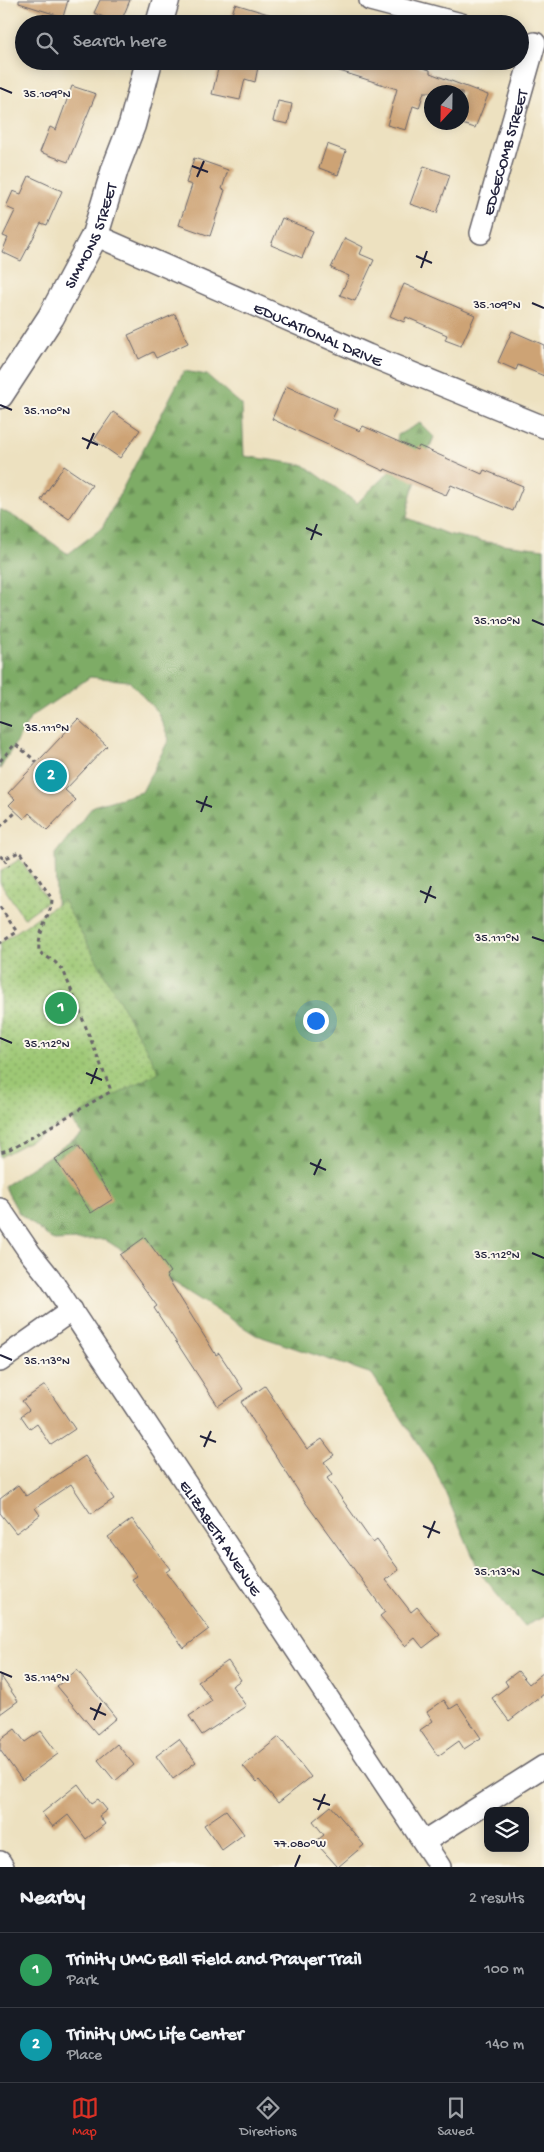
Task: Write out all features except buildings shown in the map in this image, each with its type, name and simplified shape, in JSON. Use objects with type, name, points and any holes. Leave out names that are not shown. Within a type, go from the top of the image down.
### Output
[{"type":"street","points":[[162,15],[166,0]]},
{"type":"street","points":[[370,0],[428,15]]},
{"type":"street","name":"EDGECOMB STREET","points":[[529,57],[533,42]]},
{"type":"street","name":"SIMMONS STREET","points":[[0,395],[51,317],[95,235],[115,169],[132,124],[147,70]]},
{"type":"street","name":"EDGECOMB STREET","points":[[481,233],[525,70]]},
{"type":"street","name":"EDUCATIONAL DRIVE","points":[[95,235],[368,355],[544,427]]},
{"type":"street","name":"ELIZABETH AVENUE","points":[[0,1209],[72,1310],[440,1867]]},
{"type":"street","points":[[0,1361],[72,1310]]},
{"type":"street","points":[[424,1842],[544,1766]]},
{"type":"street","points":[[0,1862],[4,1867]]},
{"type":"path","points":[[0,760],[15,744],[37,762]]},
{"type":"path","points":[[0,827],[16,812]]},
{"type":"path","points":[[0,1153],[8,1151],[110,1092],[64,972],[55,962],[39,952],[40,932],[50,911],[52,899],[22,854],[19,852],[4,859]]},
{"type":"path","points":[[0,856],[9,866]]},
{"type":"path","points":[[0,906],[17,932],[0,943]]},
{"type":"green space","points":[[184,371],[207,375],[242,405],[244,456],[304,465],[357,503],[391,470],[398,435],[420,423],[434,437],[411,494],[407,518],[447,534],[486,542],[544,549],[544,1617],[524,1626],[480,1573],[435,1469],[372,1374],[256,1335],[104,1239],[54,1241],[19,1213],[4,1186],[82,1134],[70,1119],[58,976],[55,854],[93,806],[142,792],[169,739],[158,713],[129,681],[90,677],[31,717],[0,769],[0,509],[22,521],[68,554],[102,528]]},
{"type":"green space","points":[[20,859],[48,901],[24,918],[0,882],[0,872]]},
{"type":"green space","points":[[63,900],[159,1072],[0,1157],[0,943]]},
{"type":"place","name":"Trinity UMC Life Center","points":[[51,776]]},
{"type":"place","name":"Trinity UMC Ball Field and Prayer Trail","points":[[61,1008]]}]
